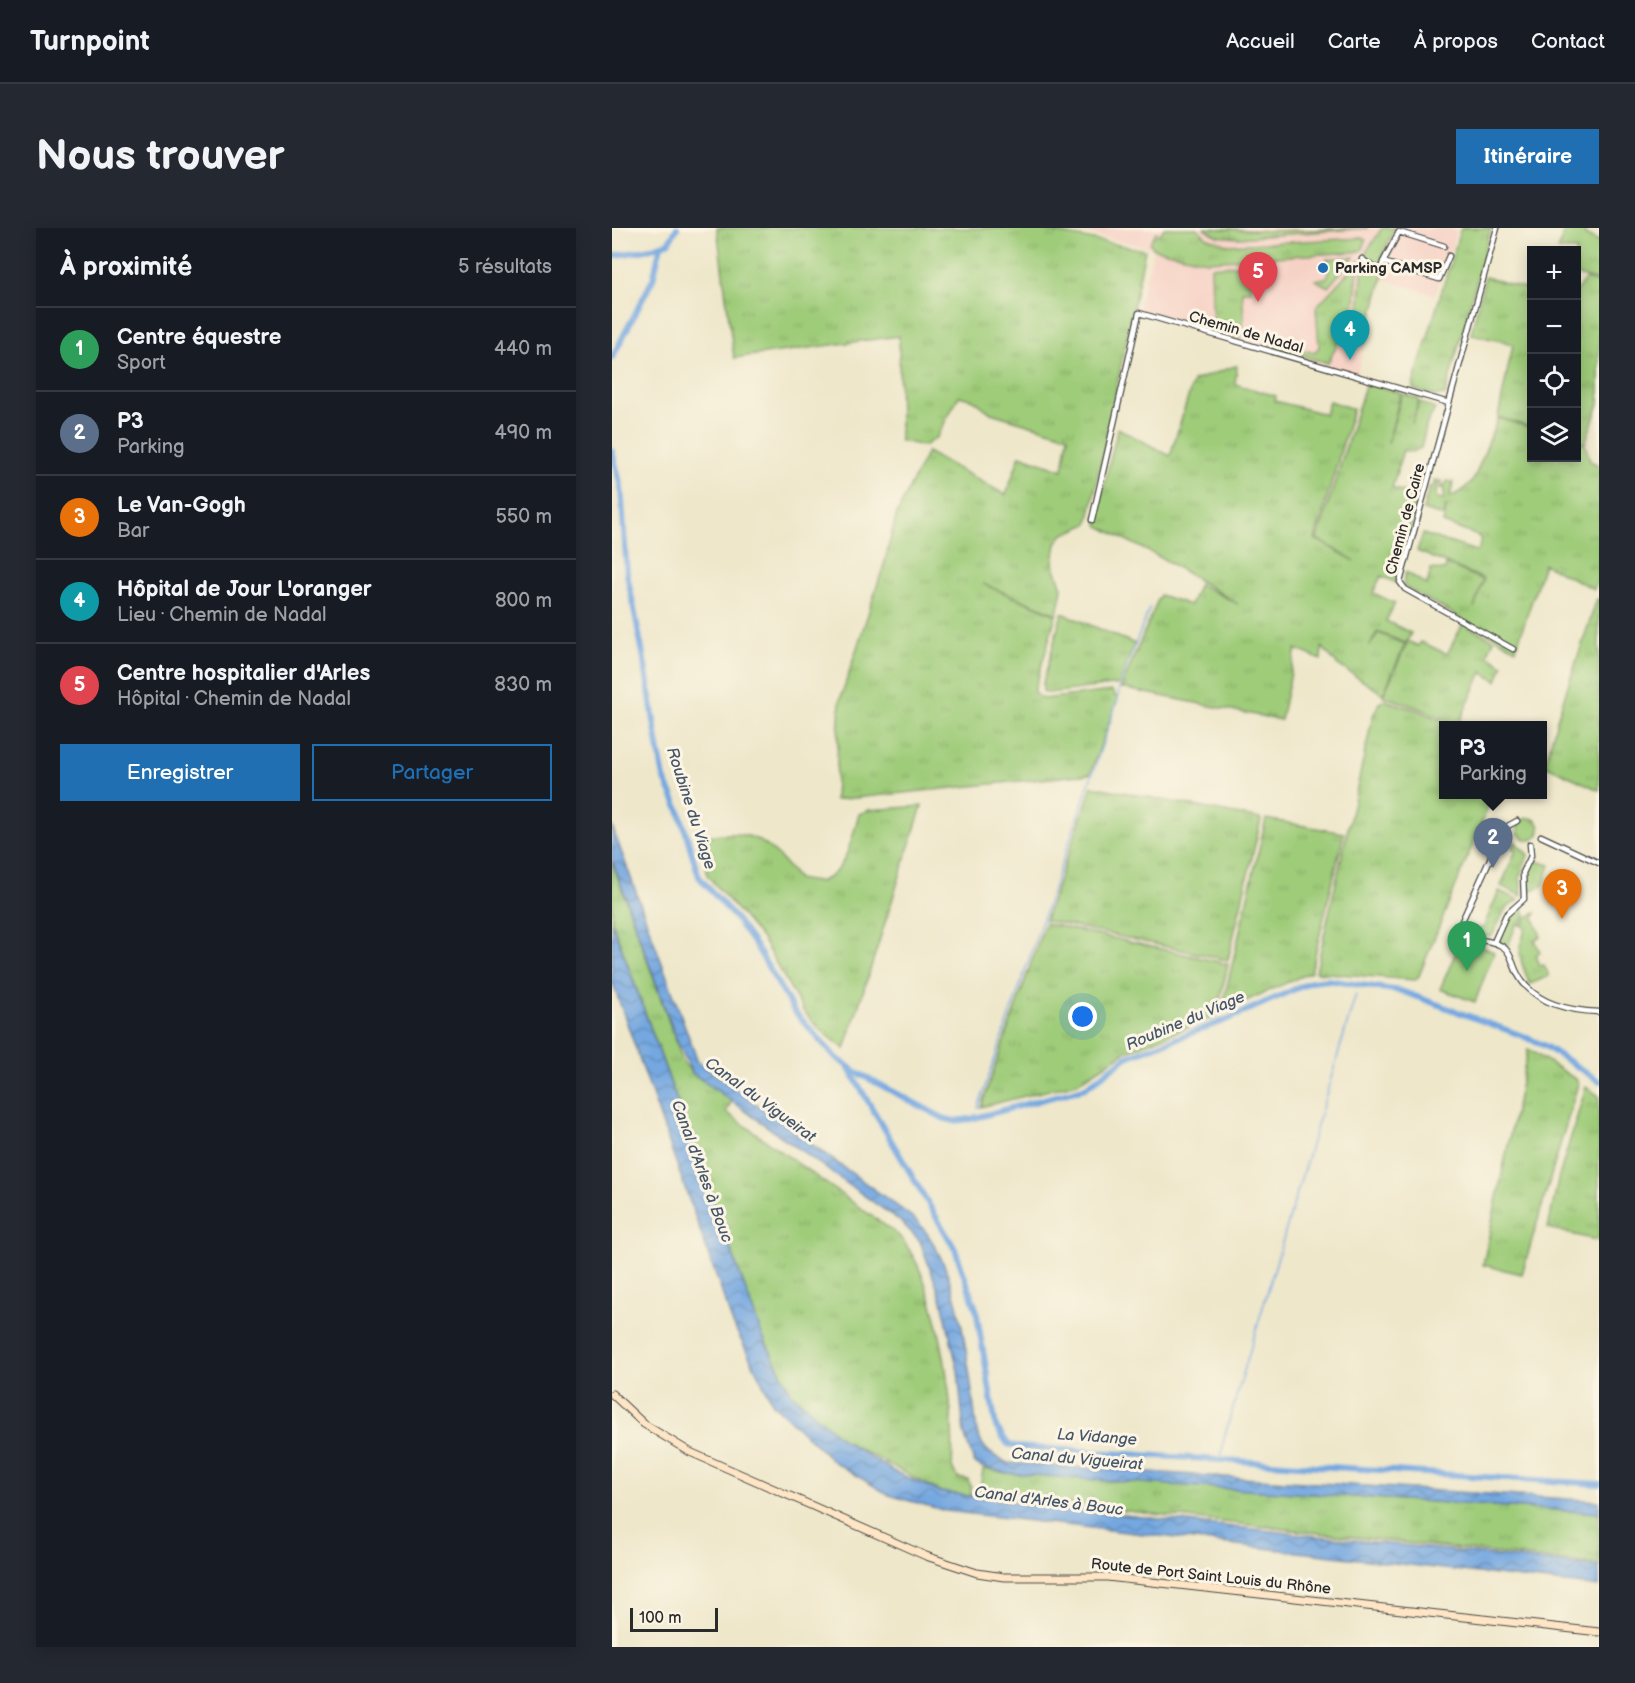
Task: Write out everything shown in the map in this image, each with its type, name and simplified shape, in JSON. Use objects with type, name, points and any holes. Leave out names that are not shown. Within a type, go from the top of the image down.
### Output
[{"type":"main road","name":"Route de Port Saint Louis du Rhône","points":[[612,1394],[644,1424],[690,1452],[926,1556],[977,1573],[1028,1577],[1107,1576],[1599,1632]]},
{"type":"street","points":[[1449,403],[1497,228]]},
{"type":"street","points":[[1362,259],[1381,269],[1399,232],[1444,246]]},
{"type":"street","points":[[1383,262],[1439,279],[1449,256]]},
{"type":"street","name":"Chemin de Nadal","points":[[1092,520],[1139,313],[1449,403]]},
{"type":"street","name":"Chemin de Caire","points":[[1449,403],[1400,582],[1405,589],[1513,649]]},
{"type":"street","points":[[1517,821],[1504,828],[1462,921],[1462,926],[1475,930],[1481,940],[1494,942],[1510,951],[1520,979],[1527,988],[1566,1009],[1599,1012]]},
{"type":"street","points":[[1541,836],[1599,863]]},
{"type":"street","points":[[1494,942],[1506,915],[1524,899],[1523,873],[1531,856],[1530,844]]},
{"type":"shaded area","points":[[1080,228],[1452,228],[1457,231],[1435,295],[1383,279],[1357,374],[1137,309],[1154,249],[1080,232]]},
{"type":"green space","points":[[717,228],[1032,228],[1145,250],[1088,524],[1062,535],[1056,544],[1053,563],[1062,588],[1057,614],[983,584],[1056,615],[1034,692],[1043,699],[1112,691],[1118,699],[1090,774],[835,800],[840,700],[884,565],[897,513],[927,452],[1006,495],[1020,455],[1063,470],[1068,436],[991,413],[974,400],[959,396],[937,437],[924,446],[900,441],[899,336],[734,358]]},
{"type":"green space","points":[[1164,228],[1197,228],[1206,237],[1228,245],[1362,238],[1366,240],[1362,250],[1357,252],[1207,261],[1154,249],[1150,243],[1156,232],[1160,235]]},
{"type":"green space","points":[[1204,228],[1272,231],[1368,228],[1238,238],[1217,236]]},
{"type":"green space","points":[[1382,228],[1395,228],[1378,265],[1372,264],[1365,254]]},
{"type":"green space","points":[[1461,228],[1491,228],[1445,395],[1436,396],[1413,389],[1413,385]]},
{"type":"green space","points":[[1565,228],[1584,228],[1585,235],[1599,242],[1599,281],[1581,276],[1581,246],[1559,246]]},
{"type":"green space","points":[[1354,257],[1328,287],[1315,280],[1328,277],[1327,259]]},
{"type":"green space","points":[[1359,261],[1354,309],[1328,363],[1270,347],[1269,342],[1315,353],[1319,347],[1316,307]]},
{"type":"green space","points":[[1265,262],[1266,266],[1249,268],[1251,291],[1242,291],[1244,318],[1239,339],[1213,330],[1211,267]]},
{"type":"green space","points":[[1363,264],[1371,271],[1384,272],[1365,343],[1345,336],[1359,311]]},
{"type":"green space","points":[[1485,277],[1523,288],[1527,292],[1527,426],[1498,417],[1513,344],[1471,334]]},
{"type":"green space","points":[[1585,279],[1599,283],[1599,404],[1585,443],[1581,442],[1581,284]]},
{"type":"green space","points":[[1237,366],[1235,384],[1276,396],[1275,401],[1325,414],[1329,401],[1353,409],[1315,539],[1355,561],[1317,539],[1366,383],[1401,393],[1388,443],[1402,394],[1419,399],[1412,424],[1419,402],[1435,409],[1427,423],[1421,448],[1412,452],[1403,450],[1392,488],[1419,497],[1396,583],[1381,576],[1373,593],[1395,603],[1386,621],[1411,633],[1406,643],[1377,632],[1369,647],[1378,633],[1405,644],[1383,694],[1338,665],[1322,647],[1321,660],[1296,649],[1281,720],[1121,688],[1160,595],[1190,605],[1199,584],[1238,604],[1167,561],[1099,526],[1096,518],[1118,428],[1170,456],[1193,381]]},
{"type":"green space","points":[[1498,418],[1527,427],[1527,462],[1581,462],[1581,442],[1585,444],[1590,461],[1599,465],[1599,576],[1594,589],[1544,564],[1516,649],[1403,586],[1406,572],[1427,585],[1431,569],[1445,570],[1446,564],[1483,580],[1474,608],[1484,579],[1417,551],[1423,534],[1476,551],[1479,549],[1481,539],[1478,536],[1443,523],[1447,505],[1443,516],[1423,510],[1429,487],[1434,486],[1434,480],[1442,481],[1442,484],[1437,484],[1436,498],[1444,499],[1444,489],[1439,487],[1445,486],[1447,481],[1453,482],[1450,497],[1462,491],[1474,479]]},
{"type":"green space","points":[[1597,599],[1599,599],[1599,790],[1547,766],[1547,757],[1558,716]]},
{"type":"green space","points":[[1062,613],[1135,644],[1120,684],[1048,693],[1043,691],[1043,683]]},
{"type":"green space","points":[[1463,624],[1494,640],[1487,655],[1503,665],[1497,681],[1482,672],[1460,721],[1449,721],[1383,696],[1408,641],[1418,646],[1421,642],[1447,654]]},
{"type":"green space","points":[[1384,700],[1443,721],[1439,721],[1439,799],[1491,799],[1418,978],[1415,980],[1316,972],[1373,716],[1379,703]]},
{"type":"green space","points":[[1092,786],[1261,819],[1228,960],[1045,920]]},
{"type":"green space","points":[[922,806],[845,1049],[819,1029],[803,1010],[762,939],[707,875],[702,847],[709,836],[739,834],[750,837],[770,848],[798,879],[819,882],[830,877],[843,862],[859,814],[869,810]]},
{"type":"green space","points":[[1529,818],[1537,821],[1540,829],[1537,837],[1529,840],[1521,837],[1518,829],[1521,821]]},
{"type":"green space","points":[[1266,819],[1344,833],[1311,972],[1221,1012]]},
{"type":"green space","points":[[1515,842],[1528,855],[1520,876],[1522,896],[1501,886],[1516,850],[1512,848]]},
{"type":"green space","points":[[1533,860],[1550,865],[1543,886],[1529,891],[1526,870]]},
{"type":"green space","points":[[612,861],[683,1062],[692,1073],[732,1101],[726,1112],[897,1234],[912,1254],[924,1280],[942,1345],[951,1413],[952,1468],[958,1478],[968,1480],[971,1496],[941,1492],[843,1440],[791,1393],[762,1335],[612,921]]},
{"type":"green space","points":[[1499,891],[1519,900],[1506,908],[1492,936],[1482,937],[1479,928],[1483,928]]},
{"type":"green space","points":[[1523,907],[1525,916],[1520,925],[1517,924],[1508,945],[1503,946],[1497,941],[1504,925],[1513,913]]},
{"type":"green space","points":[[1536,913],[1534,918],[1541,937],[1535,940],[1540,952],[1536,955],[1540,966],[1544,965],[1549,976],[1530,984],[1520,957],[1526,928],[1522,926],[1527,917]]},
{"type":"green space","points":[[1045,923],[1228,964],[1216,1016],[1125,1052],[1077,1083],[981,1107]]},
{"type":"green space","points":[[1462,938],[1494,952],[1475,1002],[1440,989]]},
{"type":"green space","points":[[1528,1049],[1577,1080],[1578,1084],[1522,1274],[1483,1265]]},
{"type":"green space","points":[[1586,1087],[1599,1096],[1599,1241],[1548,1228],[1558,1180]]},
{"type":"green space","points":[[983,1470],[1006,1473],[1599,1513],[1599,1565],[979,1494]]},
{"type":"water","points":[[612,826],[698,1062],[911,1216],[928,1235],[941,1258],[952,1286],[966,1347],[977,1432],[985,1448],[992,1454],[1008,1463],[1599,1501],[1599,1513],[1095,1480],[1006,1473],[981,1467],[974,1462],[964,1433],[958,1371],[942,1301],[920,1241],[901,1222],[692,1073],[675,1036],[612,860]]},
{"type":"water","points":[[612,922],[762,1335],[791,1393],[843,1440],[893,1471],[940,1492],[1042,1506],[1599,1567],[1599,1587],[946,1511],[889,1495],[834,1462],[773,1404],[733,1324],[612,981]]},
{"type":"waterway","points":[[612,256],[646,250],[668,243],[677,228]]},
{"type":"waterway","name":"Roubine du Viage","points":[[612,358],[653,279],[661,245]]},
{"type":"waterway","name":"Roubine du Viage","points":[[612,451],[621,487],[627,574],[664,778],[679,810],[699,877],[736,919],[757,948],[794,1011],[835,1057],[856,1072],[943,1118],[954,1121],[971,1119],[1085,1088],[1127,1057],[1226,1020],[1311,982],[1327,980],[1401,991],[1523,1036],[1545,1046],[1599,1081]]},
{"type":"waterway","points":[[978,1108],[1118,699],[1119,686],[1150,607]]},
{"type":"waterway","points":[[1221,1460],[1224,1438],[1356,994]]},
{"type":"waterway","name":"La Vidange","points":[[849,1069],[955,1249],[976,1309],[996,1427],[1008,1444],[1016,1447],[1599,1484]]},
{"type":"waterway","name":"Roubine du Viage","points":[[974,1118],[976,1114]]},
{"type":"place","name":"Parking CAMSP","points":[[1323,268]]},
{"type":"place","name":"Centre hospitalier d'Arles","points":[[1258,302]]},
{"type":"place","name":"Hôpital de Jour L'oranger","points":[[1350,360]]},
{"type":"place","name":"P3","points":[[1493,868]]},
{"type":"place","name":"Le Van-Gogh","points":[[1562,919]]},
{"type":"place","name":"Centre équestre","points":[[1467,971]]},
{"type":"water label","name":"Canal du Vigueirat","points":[[761,1099]]},
{"type":"water label","name":"Canal d'Arles à Bouc","points":[[703,1171]]},
{"type":"water label","name":"Canal du Vigueirat","points":[[1077,1458]]},
{"type":"water label","name":"Canal d'Arles à Bouc","points":[[1049,1500]]}]
